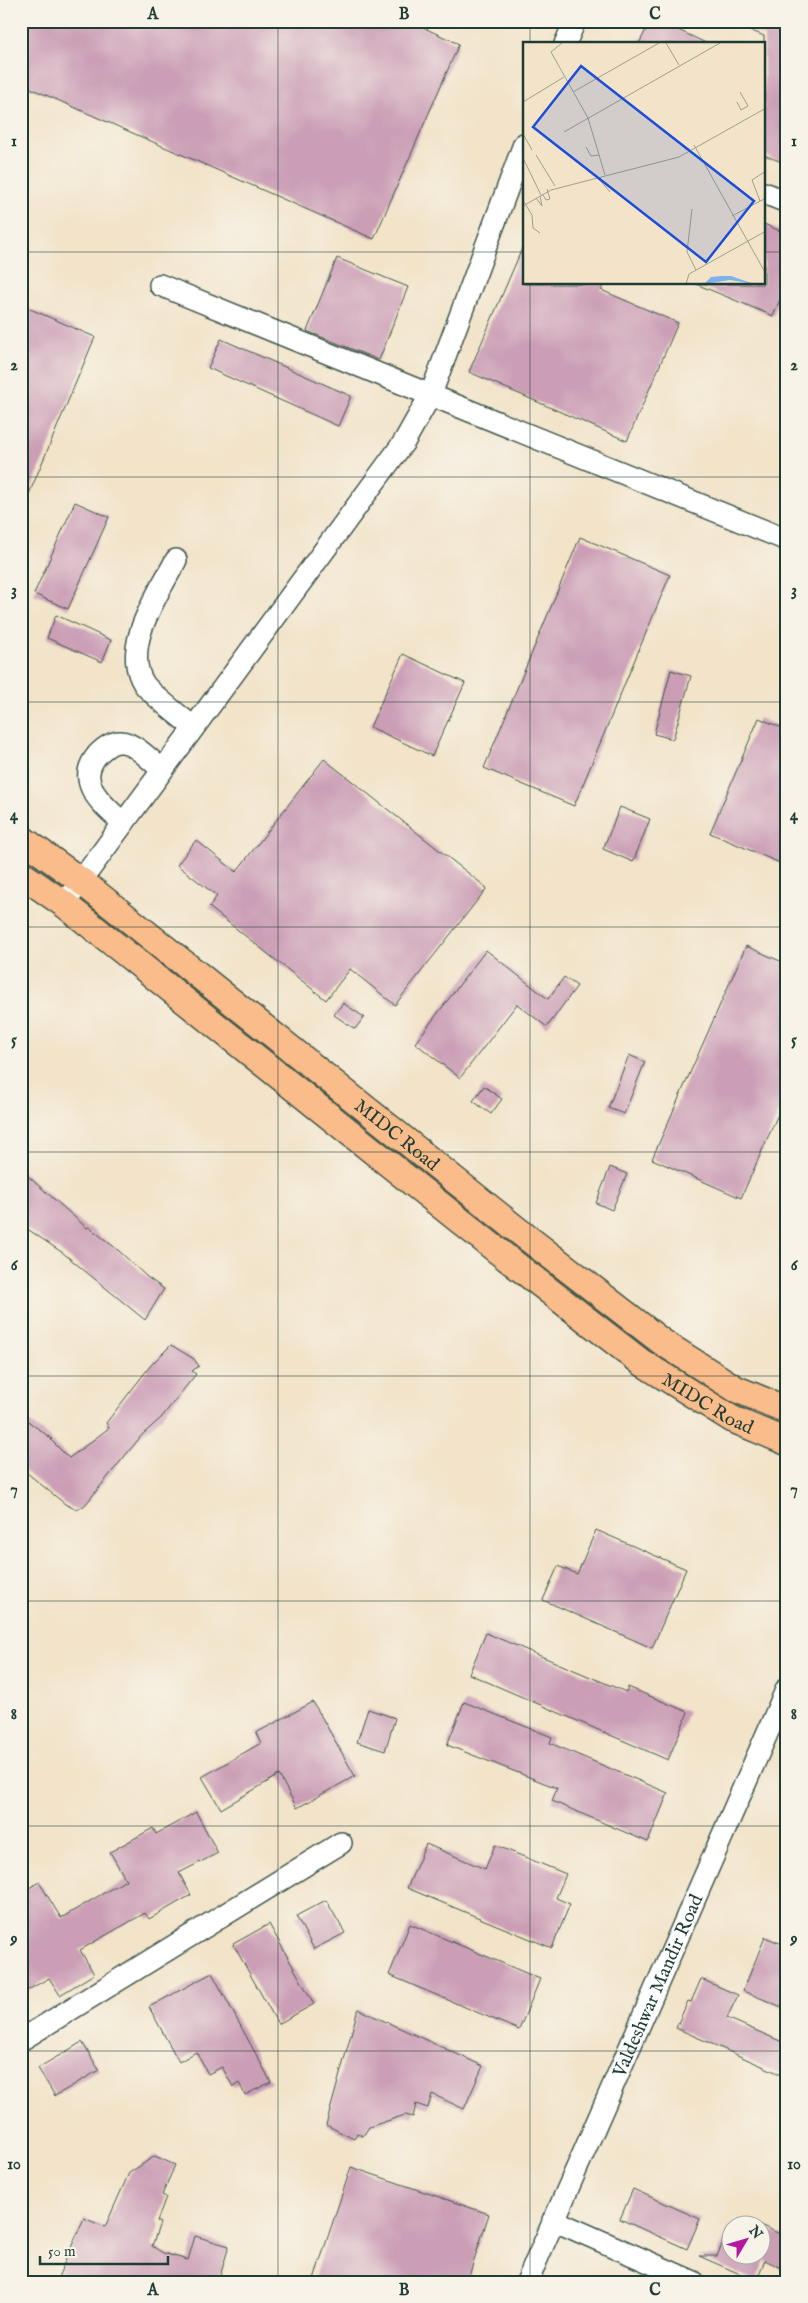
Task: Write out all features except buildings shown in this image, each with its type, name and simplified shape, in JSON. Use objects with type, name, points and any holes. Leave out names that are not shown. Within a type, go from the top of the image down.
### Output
[{"type":"main road","name":"MIDC Road","points":[[21,838],[81,881],[516,1229],[662,1342],[736,1389],[787,1410]]},
{"type":"main road","name":"MIDC Road","points":[[21,874],[64,904],[499,1252],[641,1362],[732,1419],[787,1442]]},
{"type":"street","points":[[566,42],[575,21]]},
{"type":"street","points":[[64,904],[404,442],[431,394],[523,147]]},
{"type":"street","points":[[766,194],[787,202]]},
{"type":"street","points":[[160,285],[787,540]]},
{"type":"street","points":[[176,560],[139,632],[136,664],[145,684],[193,728]]},
{"type":"street","points":[[123,823],[109,811],[90,787],[87,775],[90,764],[111,743],[122,742],[141,752],[162,770]]},
{"type":"street","name":"Valdeshwar Mandir Road","points":[[527,2282],[787,1688]]},
{"type":"street","points":[[21,2040],[341,1843]]},
{"type":"street","points":[[553,2220],[694,2282]]}]
